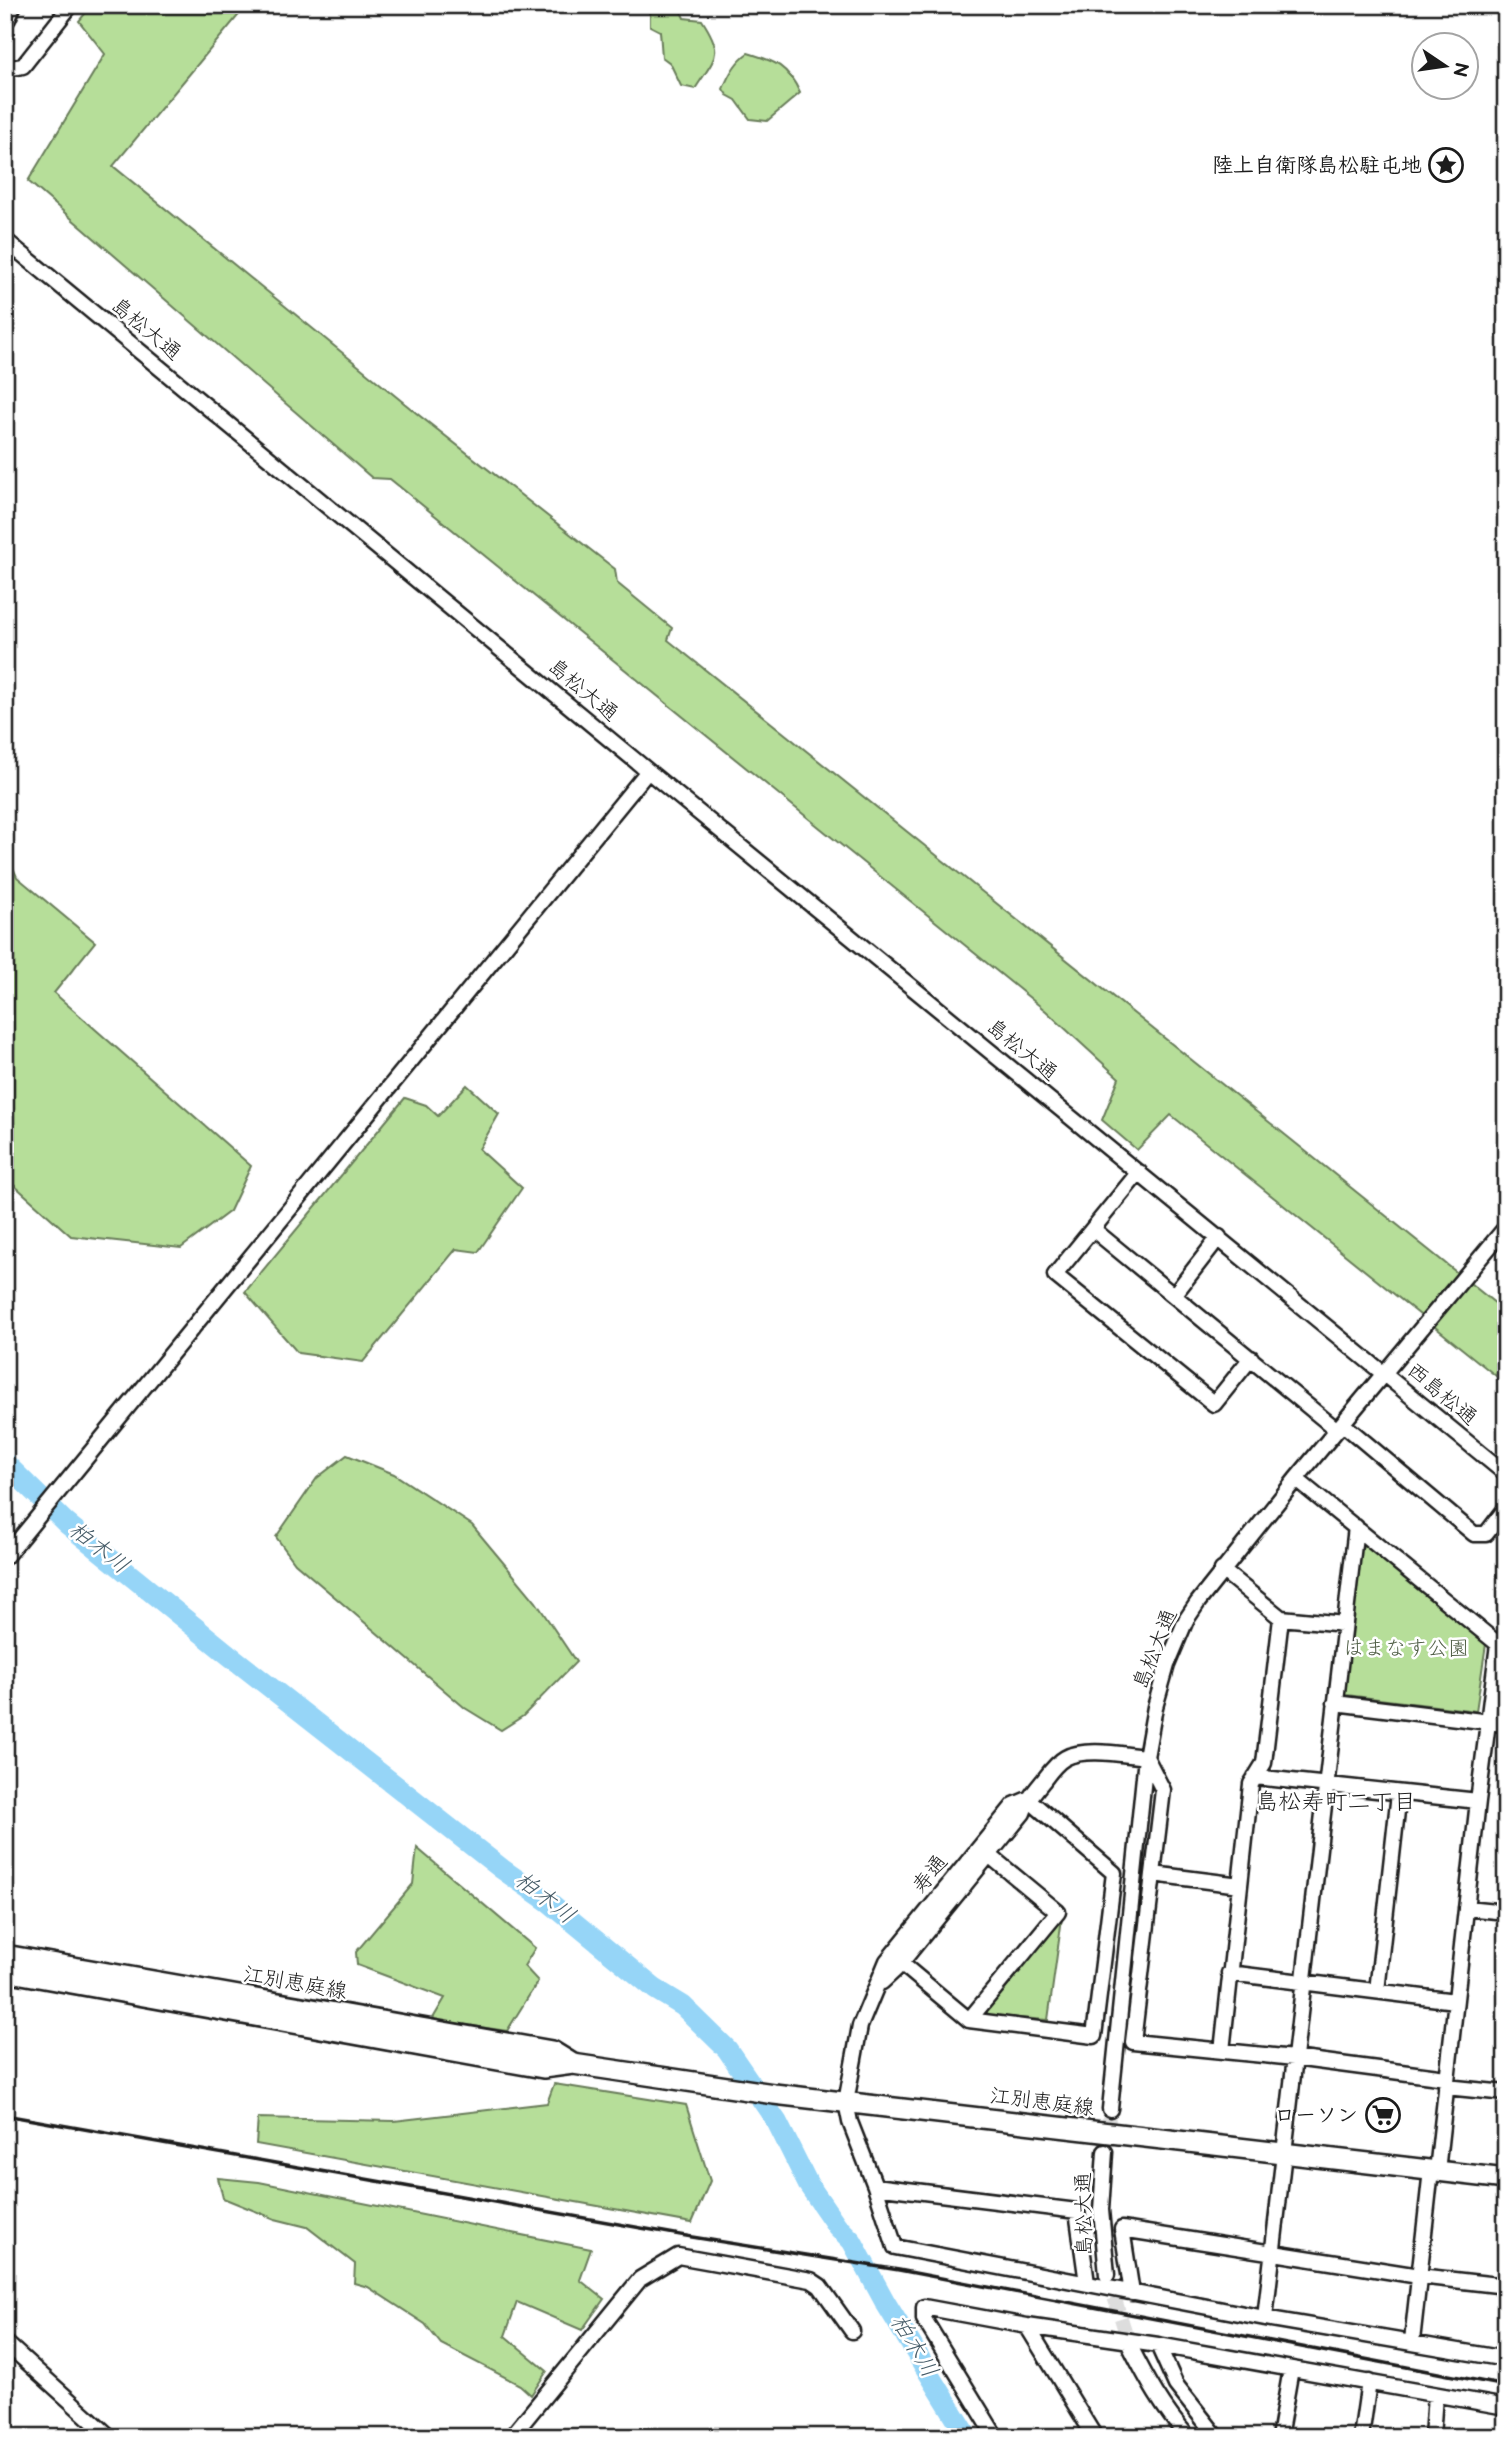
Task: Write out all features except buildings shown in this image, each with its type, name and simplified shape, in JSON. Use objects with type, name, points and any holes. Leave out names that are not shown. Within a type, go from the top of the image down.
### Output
[{"type":"highway","points":[[5,17],[10,5]]},
{"type":"main road","name":"江別恵庭線","points":[[5,1955],[552,2052],[573,2064]]},
{"type":"main road","name":"江別恵庭線","points":[[5,1970],[543,2068],[573,2064],[774,2094],[1506,2179]]},
{"type":"street","points":[[5,69],[23,66],[71,5]]},
{"type":"street","name":"島松大通","points":[[5,240],[1384,1373],[1222,1570],[1186,1620],[1167,1665],[1155,1707],[1146,1757],[1110,2109]]},
{"type":"street","points":[[5,1557],[648,771]]},
{"type":"street","points":[[1139,1172],[1055,1275],[1214,1404],[1251,1358]]},
{"type":"street","points":[[1384,1373],[1506,1227]]},
{"type":"street","points":[[1094,1230],[1474,1534],[1486,1534],[1506,1508]]},
{"type":"street","points":[[1174,1295],[1219,1237]]},
{"type":"street","name":"西島松通","points":[[1384,1373],[1506,1474]]},
{"type":"street","points":[[1296,1479],[1502,1639],[1488,1722],[1446,2082],[1412,2341]]},
{"type":"street","points":[[1265,2318],[1356,1527]]},
{"type":"street","points":[[1222,1570],[1281,1618],[1345,1624]]},
{"type":"street","points":[[1222,2051],[1251,1784],[1264,1763],[1281,1618]]},
{"type":"street","points":[[1335,1703],[1506,1724]]},
{"type":"street","name":"寿通","points":[[846,2102],[860,2026],[868,2001],[878,1985],[887,1961],[896,1959],[983,1851],[1014,1804],[1028,1799],[1058,1763],[1068,1756],[1102,1753],[1146,1757]]},
{"type":"street","points":[[1146,1757],[1163,1790],[1133,2042],[1294,2058],[1506,2093]]},
{"type":"street","points":[[1255,1777],[1478,1801]]},
{"type":"street","points":[[1377,1991],[1399,1793]]},
{"type":"street","points":[[896,1959],[969,2020],[1094,2036],[1114,1873],[1028,1799]]},
{"type":"street","points":[[969,2020],[1058,1912],[983,1851]]},
{"type":"street","points":[[1153,1874],[1240,1885]]},
{"type":"street","points":[[1466,1908],[1506,1912]]},
{"type":"street","points":[[1229,1973],[1455,2001]]},
{"type":"street","points":[[846,2102],[850,2123],[895,2246],[1265,2318],[1506,2359]]},
{"type":"street","name":"島松大通","points":[[1105,2152],[1101,2210],[1107,2275]]},
{"type":"street","points":[[875,2186],[1077,2211],[1087,2283]]},
{"type":"street","points":[[1132,2293],[1122,2229],[1419,2276],[1506,2286]]},
{"type":"street","points":[[512,2437],[640,2279],[678,2256],[811,2280],[820,2286],[852,2331]]},
{"type":"street","points":[[996,2437],[923,2319],[924,2308],[1158,2345],[1506,2407]]},
{"type":"street","points":[[1027,2326],[1095,2437]]},
{"type":"street","points":[[5,2342],[110,2437]]},
{"type":"street","points":[[1158,2345],[1176,2385],[1217,2437]]},
{"type":"street","points":[[1130,2346],[1156,2396],[1188,2437]]},
{"type":"street","points":[[1279,2437],[1291,2369]]},
{"type":"street","points":[[1361,2437],[1369,2382]]},
{"type":"street","points":[[1432,2437],[1435,2395]]},
{"type":"green space","points":[[92,5],[247,5],[113,166],[420,416],[615,569],[617,583],[672,628],[668,640],[1506,1312],[1506,1384],[1171,1115],[1137,1150],[1102,1120],[1119,1078],[1046,1011],[390,479],[372,478],[28,181],[105,54],[79,21]]},
{"type":"green space","points":[[654,5],[678,5],[684,18],[702,20],[709,32],[715,56],[695,89],[681,86],[670,63],[662,57],[660,31],[650,26],[650,14]]},
{"type":"green space","points":[[748,53],[780,66],[791,76],[800,93],[767,121],[750,119],[736,100],[723,89],[733,69]]},
{"type":"green space","points":[[5,857],[10,861],[17,877],[95,942],[54,993],[251,1166],[230,1211],[181,1248],[71,1236],[5,1177]]},
{"type":"green space","points":[[467,1085],[499,1114],[479,1149],[522,1188],[478,1252],[456,1249],[363,1362],[298,1353],[245,1292],[405,1098],[426,1105],[438,1116]]},
{"type":"green space","points":[[347,1455],[394,1474],[472,1525],[536,1602],[576,1662],[523,1716],[501,1730],[465,1708],[295,1563],[276,1537],[317,1478]]},
{"type":"green space","name":"はまなす公園","points":[[1366,1546],[1486,1644],[1476,1711],[1346,1695],[1343,1691],[1359,1549]]},
{"type":"green space","points":[[417,1848],[535,1948],[524,1966],[538,1981],[507,2031],[432,2020],[445,1998],[357,1965],[356,1952],[413,1884]]},
{"type":"green space","points":[[1062,1918],[1048,2020],[988,2016],[986,2009]]},
{"type":"green space","points":[[554,2084],[686,2105],[710,2181],[692,2223],[256,2144],[258,2118],[394,2121],[547,2103]]},
{"type":"green space","points":[[218,2178],[259,2182],[591,2249],[580,2280],[604,2299],[582,2330],[517,2302],[505,2336],[547,2371],[531,2395],[520,2385],[441,2344],[425,2324],[368,2287],[354,2283],[355,2264],[307,2227],[275,2219],[223,2198]]},
{"type":"waterway","name":"柏木川","points":[[5,1463],[66,1523],[229,1655],[502,1869],[549,1902],[655,1989],[683,2006],[727,2049],[777,2122],[808,2184],[837,2226],[852,2241],[885,2302],[968,2437]]},
{"type":"tunnel","points":[[1105,2152],[1110,2109]]},
{"type":"tunnel","points":[[1108,2278],[1130,2346]]},
{"type":"railway","points":[[5,2115],[692,2237],[899,2270],[1506,2386]]},
{"type":"place","name":"陸上自衛隊島松駐屯地","points":[[1446,165]]},
{"type":"place","name":"ローソン","points":[[1383,2115]]},
{"type":"district","name":"島松寿町二丁目","points":[[1336,1802]]}]
